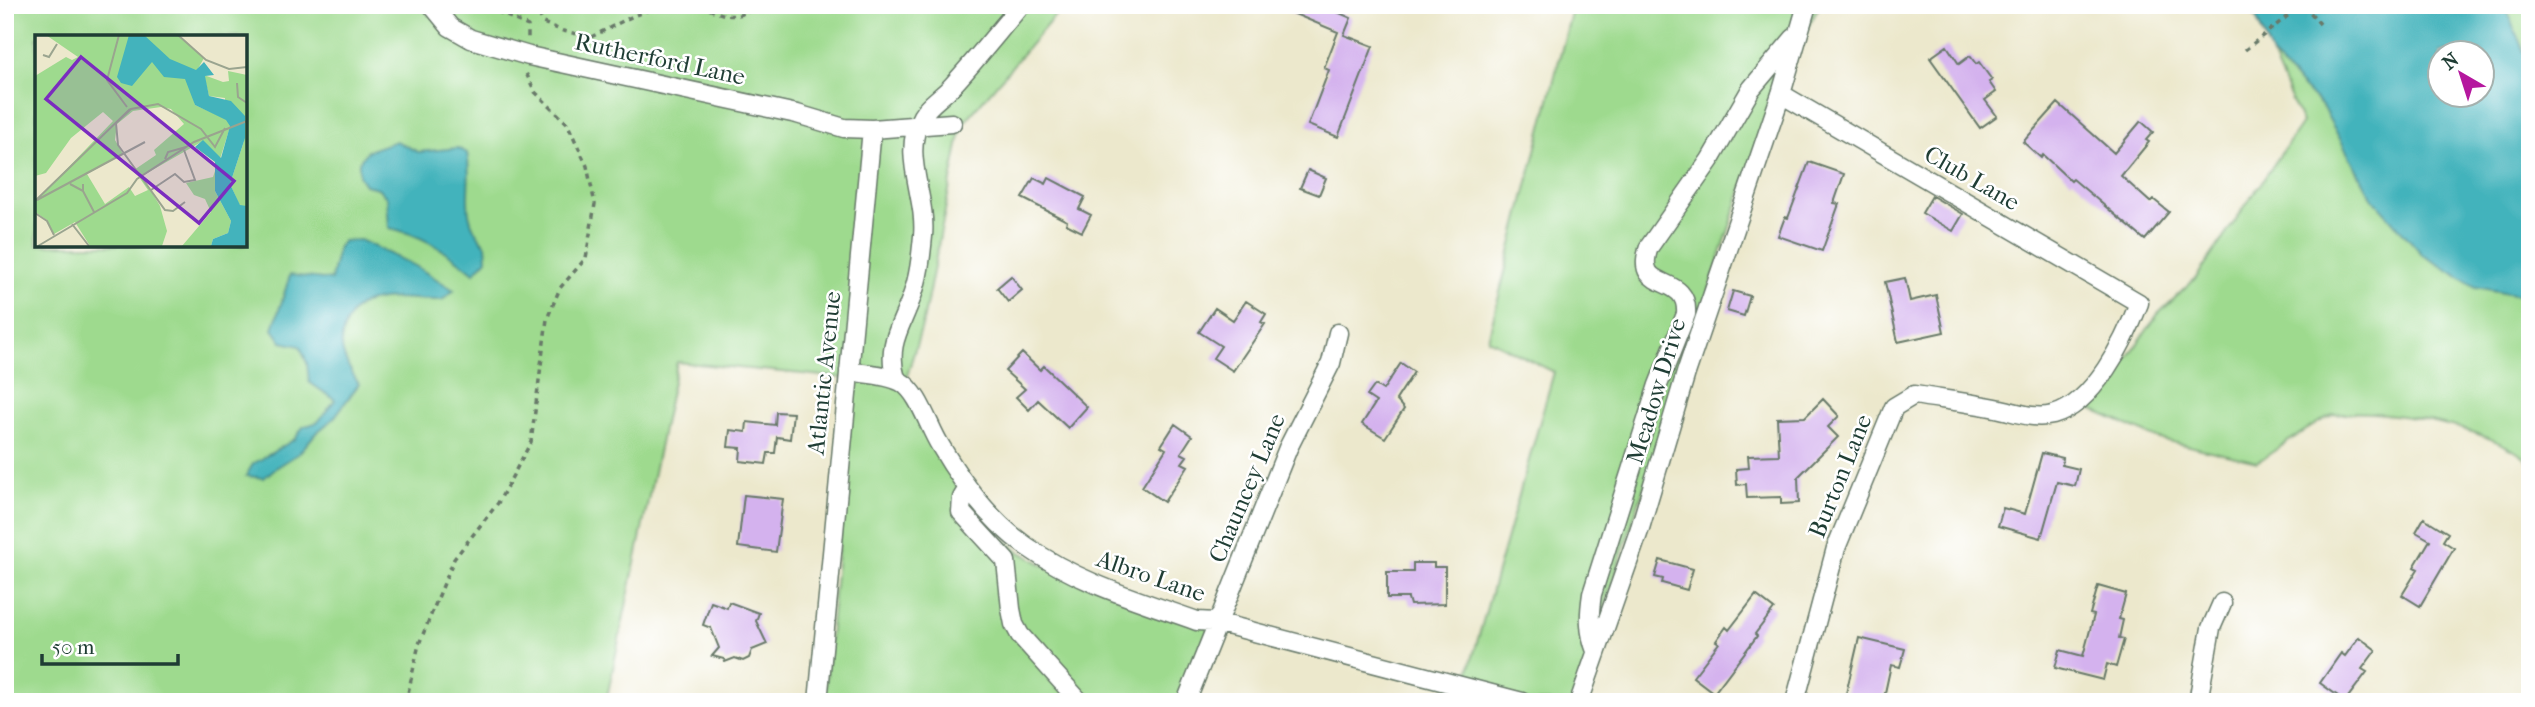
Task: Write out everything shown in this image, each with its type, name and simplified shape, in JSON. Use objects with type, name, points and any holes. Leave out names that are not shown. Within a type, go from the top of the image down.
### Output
[{"type":"street","points":[[849,371],[896,379],[891,365],[892,346],[920,267],[923,230],[912,156],[918,125],[931,105],[955,83],[1021,5]]},
{"type":"street","name":"Meadow Drive","points":[[1578,702],[1640,528],[1690,361],[1781,94],[1807,5]]},
{"type":"street","name":"Rutherford Lane","points":[[438,12],[450,27],[471,39],[529,55],[797,114],[844,128],[872,129]]},
{"type":"street","points":[[1596,651],[1590,636],[1592,594],[1658,385],[1686,314],[1687,303],[1684,296],[1651,276],[1644,262],[1649,247],[1710,160],[1751,89],[1800,30]]},
{"type":"street","name":"Club Lane","points":[[1781,94],[2139,303]]},
{"type":"street","points":[[872,129],[952,123]]},
{"type":"street","name":"Atlantic Avenue","points":[[818,702],[872,129]]},
{"type":"street","name":"Burton Lane","points":[[1795,702],[1836,548],[1894,407],[1914,395],[2006,410],[2027,417],[2053,415],[2079,402],[2106,367],[2129,328],[2139,303]]},
{"type":"street","name":"Chauncey Lane","points":[[1186,702],[1288,448],[1331,363],[1338,333]]},
{"type":"street","name":"Albro Lane","points":[[896,379],[908,388],[968,488],[991,515],[1025,546],[1088,583],[1197,621],[1216,622],[1522,702]]},
{"type":"street","points":[[968,488],[962,498],[961,512],[1006,561],[1013,616],[1020,635],[1080,702]]},
{"type":"street","points":[[2198,702],[2211,628],[2222,603]]},
{"type":"path","points":[[406,702],[419,644],[454,559],[498,503],[531,442],[547,319],[560,288],[586,258],[595,204],[587,166],[567,123],[535,92],[524,73],[529,55],[528,26],[496,11],[490,5]]},
{"type":"path","points":[[535,5],[543,23],[591,37],[662,5]]},
{"type":"path","points":[[700,5],[727,16],[745,15],[759,5]]},
{"type":"path","points":[[2245,50],[2295,10],[2291,5]]},
{"type":"path","points":[[2304,5],[2320,24]]},
{"type":"green space","points":[[5,5],[1064,5],[962,125],[923,322],[907,376],[921,417],[984,521],[1018,551],[1044,565],[1210,627],[1181,702],[824,702],[854,379],[677,362],[606,702],[5,702]]},
{"type":"green space","points":[[1573,5],[1820,5],[1778,81],[1573,702],[1460,702],[1554,372],[1488,339]]},
{"type":"green space","points":[[2504,5],[2530,5],[2530,66],[2528,65]]},
{"type":"green space","points":[[2272,56],[2322,106],[2373,199],[2476,287],[2530,297],[2530,463],[2515,451],[2467,430],[2408,417],[2355,412],[2329,417],[2257,462],[2159,439],[2079,404],[2118,372],[2158,314],[2196,278],[2302,123]]},
{"type":"water","points":[[2243,5],[2504,5],[2530,66],[2530,297],[2476,287],[2423,255],[2373,199],[2322,106],[2272,56],[2256,17]]},
{"type":"water","points":[[396,141],[418,152],[458,148],[467,153],[471,223],[486,245],[487,259],[474,273],[434,245],[389,228],[387,198],[378,188],[365,185],[359,176],[359,162],[367,151]]},
{"type":"water","points":[[360,240],[415,266],[454,290],[442,300],[383,299],[365,303],[356,309],[345,327],[342,344],[345,360],[359,384],[333,419],[316,433],[299,453],[264,478],[246,476],[253,464],[295,439],[303,427],[318,422],[335,400],[309,382],[307,363],[300,346],[282,342],[273,329],[290,275],[331,280],[338,248],[343,241]]},
{"type":"building","points":[[1273,5],[1330,5],[1338,9],[1337,12],[1351,18],[1344,35],[1373,46],[1338,137],[1308,125],[1329,70],[1324,68],[1338,32]]},
{"type":"building","points":[[1947,46],[1959,64],[1970,56],[1976,64],[1979,62],[1992,80],[1989,82],[1996,92],[1985,100],[1997,116],[1980,128],[1930,58]]},
{"type":"building","points":[[2058,103],[2114,153],[2141,121],[2153,132],[2146,140],[2149,142],[2121,176],[2150,202],[2153,199],[2169,212],[2145,240],[2073,179],[2071,181],[2043,155],[2041,158],[2023,142]]},
{"type":"building","points":[[1809,162],[1844,174],[1834,203],[1839,204],[1822,251],[1778,236],[1785,217],[1788,218]]},
{"type":"building","points":[[1308,170],[1326,178],[1319,195],[1300,188]]},
{"type":"building","points":[[1034,178],[1046,184],[1049,178],[1085,197],[1079,209],[1091,215],[1082,232],[1066,224],[1067,221],[1022,198]]},
{"type":"building","points":[[1932,196],[1963,214],[1953,231],[1922,213]]},
{"type":"building","points":[[1011,276],[1022,290],[1008,302],[997,288]]},
{"type":"building","points":[[1905,278],[1910,301],[1936,295],[1944,332],[1898,342],[1885,282]]},
{"type":"building","points":[[1733,291],[1750,296],[1744,316],[1727,311]]},
{"type":"building","points":[[1246,301],[1266,314],[1261,322],[1265,324],[1233,371],[1213,358],[1221,346],[1199,332],[1215,308],[1233,320]]},
{"type":"building","points":[[1022,353],[1040,370],[1044,366],[1087,407],[1068,428],[1038,400],[1029,410],[1016,397],[1025,389],[1005,371]]},
{"type":"building","points":[[1401,363],[1414,372],[1396,400],[1404,409],[1385,438],[1362,424],[1376,402],[1367,396],[1375,385],[1383,390]]},
{"type":"building","points":[[1823,399],[1839,416],[1828,427],[1838,437],[1798,477],[1799,503],[1781,504],[1781,497],[1747,498],[1746,484],[1737,485],[1736,469],[1749,468],[1748,456],[1779,455],[1777,418],[1805,417]]},
{"type":"building","points":[[776,412],[793,413],[790,439],[777,437],[775,453],[768,453],[766,464],[740,461],[741,448],[728,447],[730,430],[746,432],[747,422],[775,425]]},
{"type":"building","points":[[1175,424],[1192,436],[1181,453],[1187,456],[1182,463],[1188,466],[1164,502],[1142,487],[1166,449],[1161,446]]},
{"type":"building","points":[[2042,453],[2063,458],[2062,465],[2079,469],[2075,486],[2057,482],[2041,538],[1998,526],[2003,508],[2025,514]]},
{"type":"building","points":[[744,495],[783,499],[776,552],[738,547]]},
{"type":"building","points":[[2424,518],[2448,533],[2443,541],[2454,548],[2420,606],[2402,595],[2418,569],[2414,567],[2430,540],[2416,532]]},
{"type":"building","points":[[1660,560],[1693,569],[1687,590],[1662,583],[1663,579],[1655,577]]},
{"type":"building","points":[[1413,563],[1434,563],[1434,567],[1445,567],[1445,604],[1410,605],[1408,598],[1387,598],[1387,572],[1413,572]]},
{"type":"building","points":[[2098,586],[2126,594],[2119,619],[2123,620],[2119,638],[2124,639],[2116,667],[2107,664],[2103,680],[2055,668],[2060,650],[2083,656],[2094,615],[2090,614]]},
{"type":"building","points":[[1756,595],[1774,609],[1714,693],[1693,677],[1719,643],[1716,641],[1726,627],[1729,630]]},
{"type":"building","points":[[711,602],[727,608],[729,602],[759,613],[756,621],[767,644],[752,650],[749,658],[743,661],[735,658],[725,662],[724,659],[712,656],[719,648],[711,628],[703,625]]},
{"type":"building","points":[[2359,637],[2376,650],[2362,669],[2367,672],[2345,701],[2320,683],[2341,653],[2345,656]]},
{"type":"building","points":[[1859,638],[1905,649],[1900,667],[1891,665],[1883,702],[1844,702]]}]
